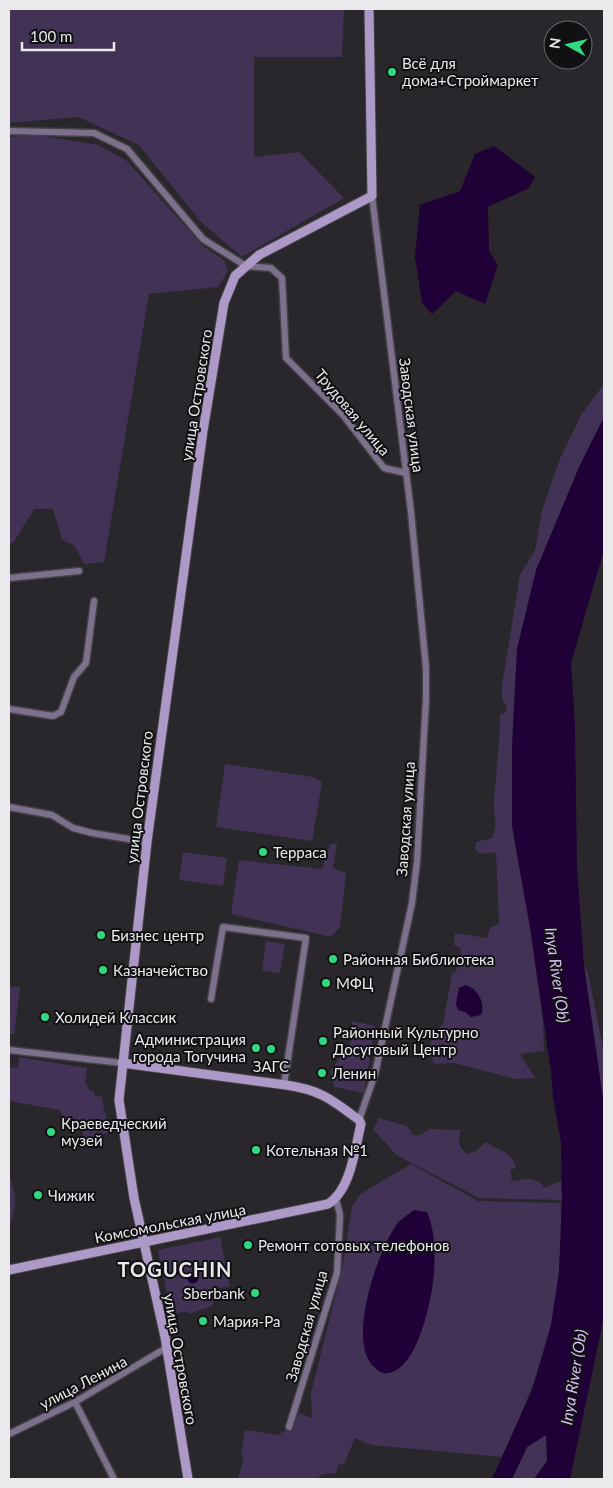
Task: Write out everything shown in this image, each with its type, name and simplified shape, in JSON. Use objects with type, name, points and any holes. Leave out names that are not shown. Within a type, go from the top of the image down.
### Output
[{"type":"street","points":[[368,9],[372,196]]},
{"type":"street","points":[[9,131],[94,133],[127,149],[203,239],[246,266]]},
{"type":"street","name":"улица Островского","points":[[188,1479],[166,1348],[134,1198],[121,1123],[119,1100],[147,842],[202,440],[224,303],[234,276],[260,255],[372,196]]},
{"type":"street","name":"Заводская улица","points":[[289,1427],[337,1273],[340,1215],[336,1199],[353,1157],[361,1124],[359,1120],[375,1074],[388,1023],[411,910],[417,862],[426,668],[406,473],[372,196]]},
{"type":"street","name":"Трудовая улица","points":[[246,266],[271,268],[282,278],[286,358],[343,414],[384,468],[406,473]]},
{"type":"street","points":[[9,578],[78,571]]},
{"type":"street","points":[[9,709],[53,716],[62,712],[74,677],[86,663],[94,601]]},
{"type":"street","points":[[9,807],[52,815],[73,828],[147,842]]},
{"type":"street","points":[[211,999],[223,927],[306,938],[284,1084]]},
{"type":"street","points":[[9,1050],[306,1088],[325,1095],[359,1120]]},
{"type":"street","name":"Комсомольская улица","points":[[9,1270],[264,1219],[328,1204],[336,1199]]},
{"type":"street","name":"улица Ленина","points":[[9,1434],[108,1384],[166,1348]]},
{"type":"street","points":[[75,1402],[114,1479]]},
{"type":"shaded area","points":[[9,9],[344,9],[342,57],[254,57],[254,157],[299,152],[344,198],[242,257],[201,222],[139,145],[78,117],[9,123]]},
{"type":"shaded area","points":[[36,135],[98,145],[126,160],[203,246],[224,260],[228,271],[218,287],[149,294],[104,562],[84,564],[74,545],[62,540],[53,509],[34,509],[13,543],[9,543],[9,137]]},
{"type":"shaded area","points":[[604,384],[604,417],[579,467],[517,649],[512,748],[512,826],[530,927],[543,1022],[544,1051],[520,1054],[535,1078],[516,1079],[454,1063],[434,1064],[430,1053],[432,1037],[443,1024],[452,973],[456,972],[461,953],[460,948],[454,945],[455,933],[487,938],[490,927],[499,924],[496,852],[480,854],[475,849],[476,842],[492,838],[495,828],[494,801],[500,715],[505,712],[507,706],[502,699],[502,685],[520,575],[535,550],[542,510],[560,459],[581,415]]},
{"type":"shaded area","points":[[225,764],[313,777],[322,782],[312,841],[216,827]]},
{"type":"shaded area","points":[[330,844],[337,844],[333,868],[346,873],[340,927],[331,937],[231,914],[239,860],[322,869]]},
{"type":"shaded area","points":[[183,852],[227,858],[223,886],[179,880]]},
{"type":"shaded area","points":[[266,941],[285,944],[280,973],[262,971]]},
{"type":"shaded area","points":[[584,966],[588,973],[604,1053],[604,1106]]},
{"type":"shaded area","points":[[9,986],[20,987],[14,1034],[9,1034]]},
{"type":"shaded area","points":[[352,1021],[375,1026],[364,1093],[334,1087],[330,1072],[351,1041]]},
{"type":"shaded area","points":[[19,1057],[87,1068],[85,1082],[90,1091],[93,1090],[95,1097],[101,1096],[110,1133],[84,1139],[81,1128],[74,1127],[70,1121],[63,1119],[60,1110],[9,1101],[9,1068],[18,1067]]},
{"type":"shaded area","points":[[379,1118],[407,1126],[413,1135],[420,1135],[429,1129],[461,1130],[459,1144],[467,1154],[475,1152],[485,1142],[512,1158],[516,1168],[510,1170],[512,1181],[534,1180],[542,1184],[544,1188],[561,1181],[562,1200],[479,1198],[396,1155],[373,1129]]},
{"type":"shaded area","points":[[411,1164],[478,1201],[561,1203],[558,1279],[547,1341],[530,1392],[502,1457],[371,1445],[355,1438],[344,1464],[338,1465],[336,1473],[323,1474],[316,1479],[238,1479],[244,1458],[241,1455],[245,1430],[278,1435],[294,1425],[299,1413],[312,1418],[311,1393],[342,1270],[352,1207],[360,1194]]},
{"type":"shaded area","points":[[9,1175],[14,1190],[15,1202],[9,1228]]},
{"type":"shaded area","points":[[220,1237],[230,1286],[211,1290],[214,1305],[189,1314],[187,1311],[171,1314],[158,1250]]},
{"type":"shaded area","points":[[546,1435],[547,1461],[534,1479],[512,1479],[527,1447]]},
{"type":"water","points":[[494,146],[535,177],[529,188],[488,207],[489,251],[498,265],[485,304],[456,291],[432,314],[422,303],[415,257],[420,205],[460,191],[475,154]]},
{"type":"water","name":"Inya River (Ob)","points":[[604,417],[604,550],[571,663],[575,726],[577,867],[584,966],[604,1106],[604,1316],[570,1479],[534,1479],[547,1461],[546,1435],[527,1447],[512,1479],[492,1479],[532,1390],[551,1325],[559,1272],[562,1200],[561,1143],[530,927],[512,826],[512,748],[517,649],[536,570],[579,467]]},
{"type":"water","points":[[466,985],[480,997],[482,1002],[481,1015],[471,1017],[465,1012],[458,1010],[456,1004],[459,988]]},
{"type":"water","points":[[414,1210],[427,1212],[430,1219],[434,1249],[433,1283],[421,1333],[414,1349],[405,1363],[395,1371],[383,1373],[374,1367],[366,1355],[363,1338],[368,1296],[381,1254],[389,1237],[397,1224]]},
{"type":"water","points":[[193,1272],[199,1278],[193,1284],[187,1278]]},
{"type":"place","name":"Всё для дома+Строймаркет","points":[[392,72]]},
{"type":"place","name":"Терраса","points":[[263,852]]},
{"type":"place","name":"Бизнес центр","points":[[101,935]]},
{"type":"place","name":"Районная Библиотека","points":[[333,959]]},
{"type":"place","name":"Казначейство","points":[[103,970]]},
{"type":"place","name":"МФЦ","points":[[326,983]]},
{"type":"place","name":"Холидей Классик","points":[[45,1017]]},
{"type":"place","name":"Районный Культурно Досуговый Центр","points":[[323,1041]]},
{"type":"place","name":"Администрация города Тогучина","points":[[256,1048]]},
{"type":"place","name":"ЗАГС","points":[[271,1049]]},
{"type":"place","name":"Ленин","points":[[322,1073]]},
{"type":"place","name":"Краеведческий музей","points":[[51,1132]]},
{"type":"place","name":"Котельная №1","points":[[256,1150]]},
{"type":"place","name":"Чижик","points":[[38,1195]]},
{"type":"place","name":"Ремонт сотовых телефонов","points":[[248,1245]]},
{"type":"place","name":"Sberbank","points":[[255,1293]]},
{"type":"place","name":"Мария-Ра","points":[[203,1321]]},
{"type":"district","name":"TOGUCHIN","points":[[175,1269]]}]
